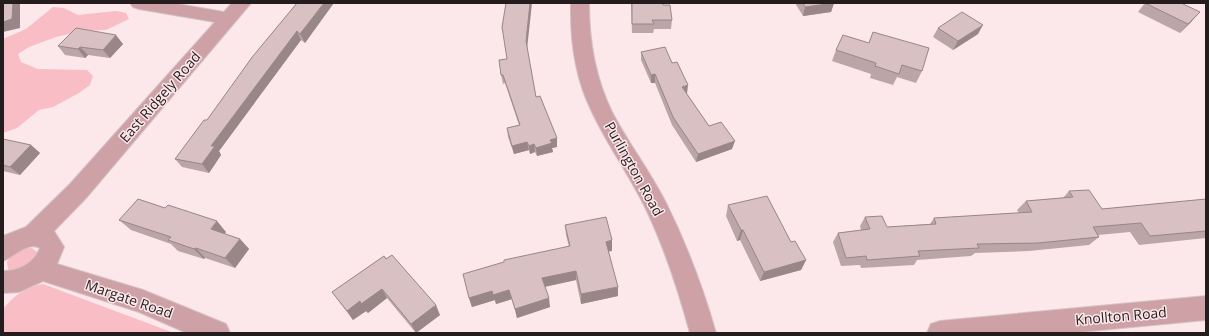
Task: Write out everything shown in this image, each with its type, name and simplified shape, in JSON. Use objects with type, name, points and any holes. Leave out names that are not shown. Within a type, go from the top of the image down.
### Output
[{"type":"street","points":[[139,3],[229,19]]},
{"type":"street","name":"East Ridgely Road","points":[[7,285],[32,275],[40,269],[51,254],[52,247],[42,238],[78,191],[242,3]]},
{"type":"street","name":"Purlington Road","points":[[580,3],[581,48],[588,77],[602,112],[658,209],[691,288],[703,333]]},
{"type":"street","points":[[3,250],[15,241],[42,238]]},
{"type":"street","name":"Margate Road","points":[[40,269],[143,302],[217,333]]},
{"type":"street","name":"Knollton Road","points":[[940,333],[1206,308]]},
{"type":"shaded area","points":[[53,7],[64,8],[78,15],[116,11],[126,13],[129,19],[106,30],[82,31],[56,37],[29,47],[18,54],[21,62],[38,69],[87,70],[93,76],[90,85],[79,93],[53,107],[39,110],[17,128],[3,133],[3,39],[26,29]]},
{"type":"shaded area","points":[[24,248],[32,248],[37,252],[32,263],[28,266],[11,271],[8,269],[7,262],[14,253]]},
{"type":"shaded area","points":[[43,284],[174,333],[3,333],[3,309],[21,292],[31,287]]},
{"type":"building","points":[[3,3],[13,3],[12,19],[3,22]]},
{"type":"building","points":[[297,3],[324,3],[300,34],[297,31],[211,146],[215,146],[202,164],[175,159],[204,120],[207,120],[253,56]]},
{"type":"building","points":[[506,3],[530,3],[526,41],[536,97],[540,96],[557,138],[550,140],[552,143],[536,148],[534,144],[529,146],[527,142],[512,146],[507,128],[520,125],[503,75],[501,75],[499,60],[507,59],[502,27]]},
{"type":"building","points":[[632,3],[663,3],[663,5],[670,5],[672,20],[652,20],[654,24],[632,24]]},
{"type":"building","points":[[803,3],[834,3],[805,7]]},
{"type":"building","points":[[1145,3],[1181,3],[1200,12],[1188,24]]},
{"type":"building","points":[[962,12],[983,25],[958,41],[938,28]]},
{"type":"building","points":[[76,28],[116,35],[103,50],[80,47],[78,49],[58,46]]},
{"type":"building","points":[[873,32],[929,48],[922,71],[902,65],[899,74],[875,66],[876,63],[836,50],[843,35],[869,43]]},
{"type":"building","points":[[665,47],[672,63],[677,62],[688,85],[682,87],[709,126],[721,122],[735,141],[698,154],[673,117],[655,74],[651,75],[641,52]]},
{"type":"building","points":[[3,139],[31,145],[10,167],[3,165]]},
{"type":"building","points":[[1089,190],[1102,209],[1206,199],[1206,231],[1150,236],[1141,223],[1093,227],[1099,237],[1038,243],[977,244],[979,248],[918,251],[920,256],[867,260],[866,256],[846,258],[838,233],[870,229],[865,217],[882,216],[887,227],[936,224],[934,218],[1032,212],[1026,201],[1073,197],[1069,191]]},
{"type":"building","points":[[767,196],[791,242],[795,241],[806,260],[764,272],[743,230],[741,230],[728,205]]},
{"type":"building","points":[[138,199],[165,208],[168,205],[217,221],[211,229],[240,239],[225,258],[168,240],[171,237],[119,220]]},
{"type":"building","points":[[606,217],[612,240],[606,242],[618,287],[581,294],[576,271],[542,278],[549,298],[515,309],[509,290],[493,295],[492,291],[469,298],[463,274],[504,262],[504,260],[570,246],[565,225]]},
{"type":"building","points":[[392,255],[436,305],[411,324],[382,289],[361,304],[360,301],[347,311],[332,292],[384,256],[386,259]]}]
